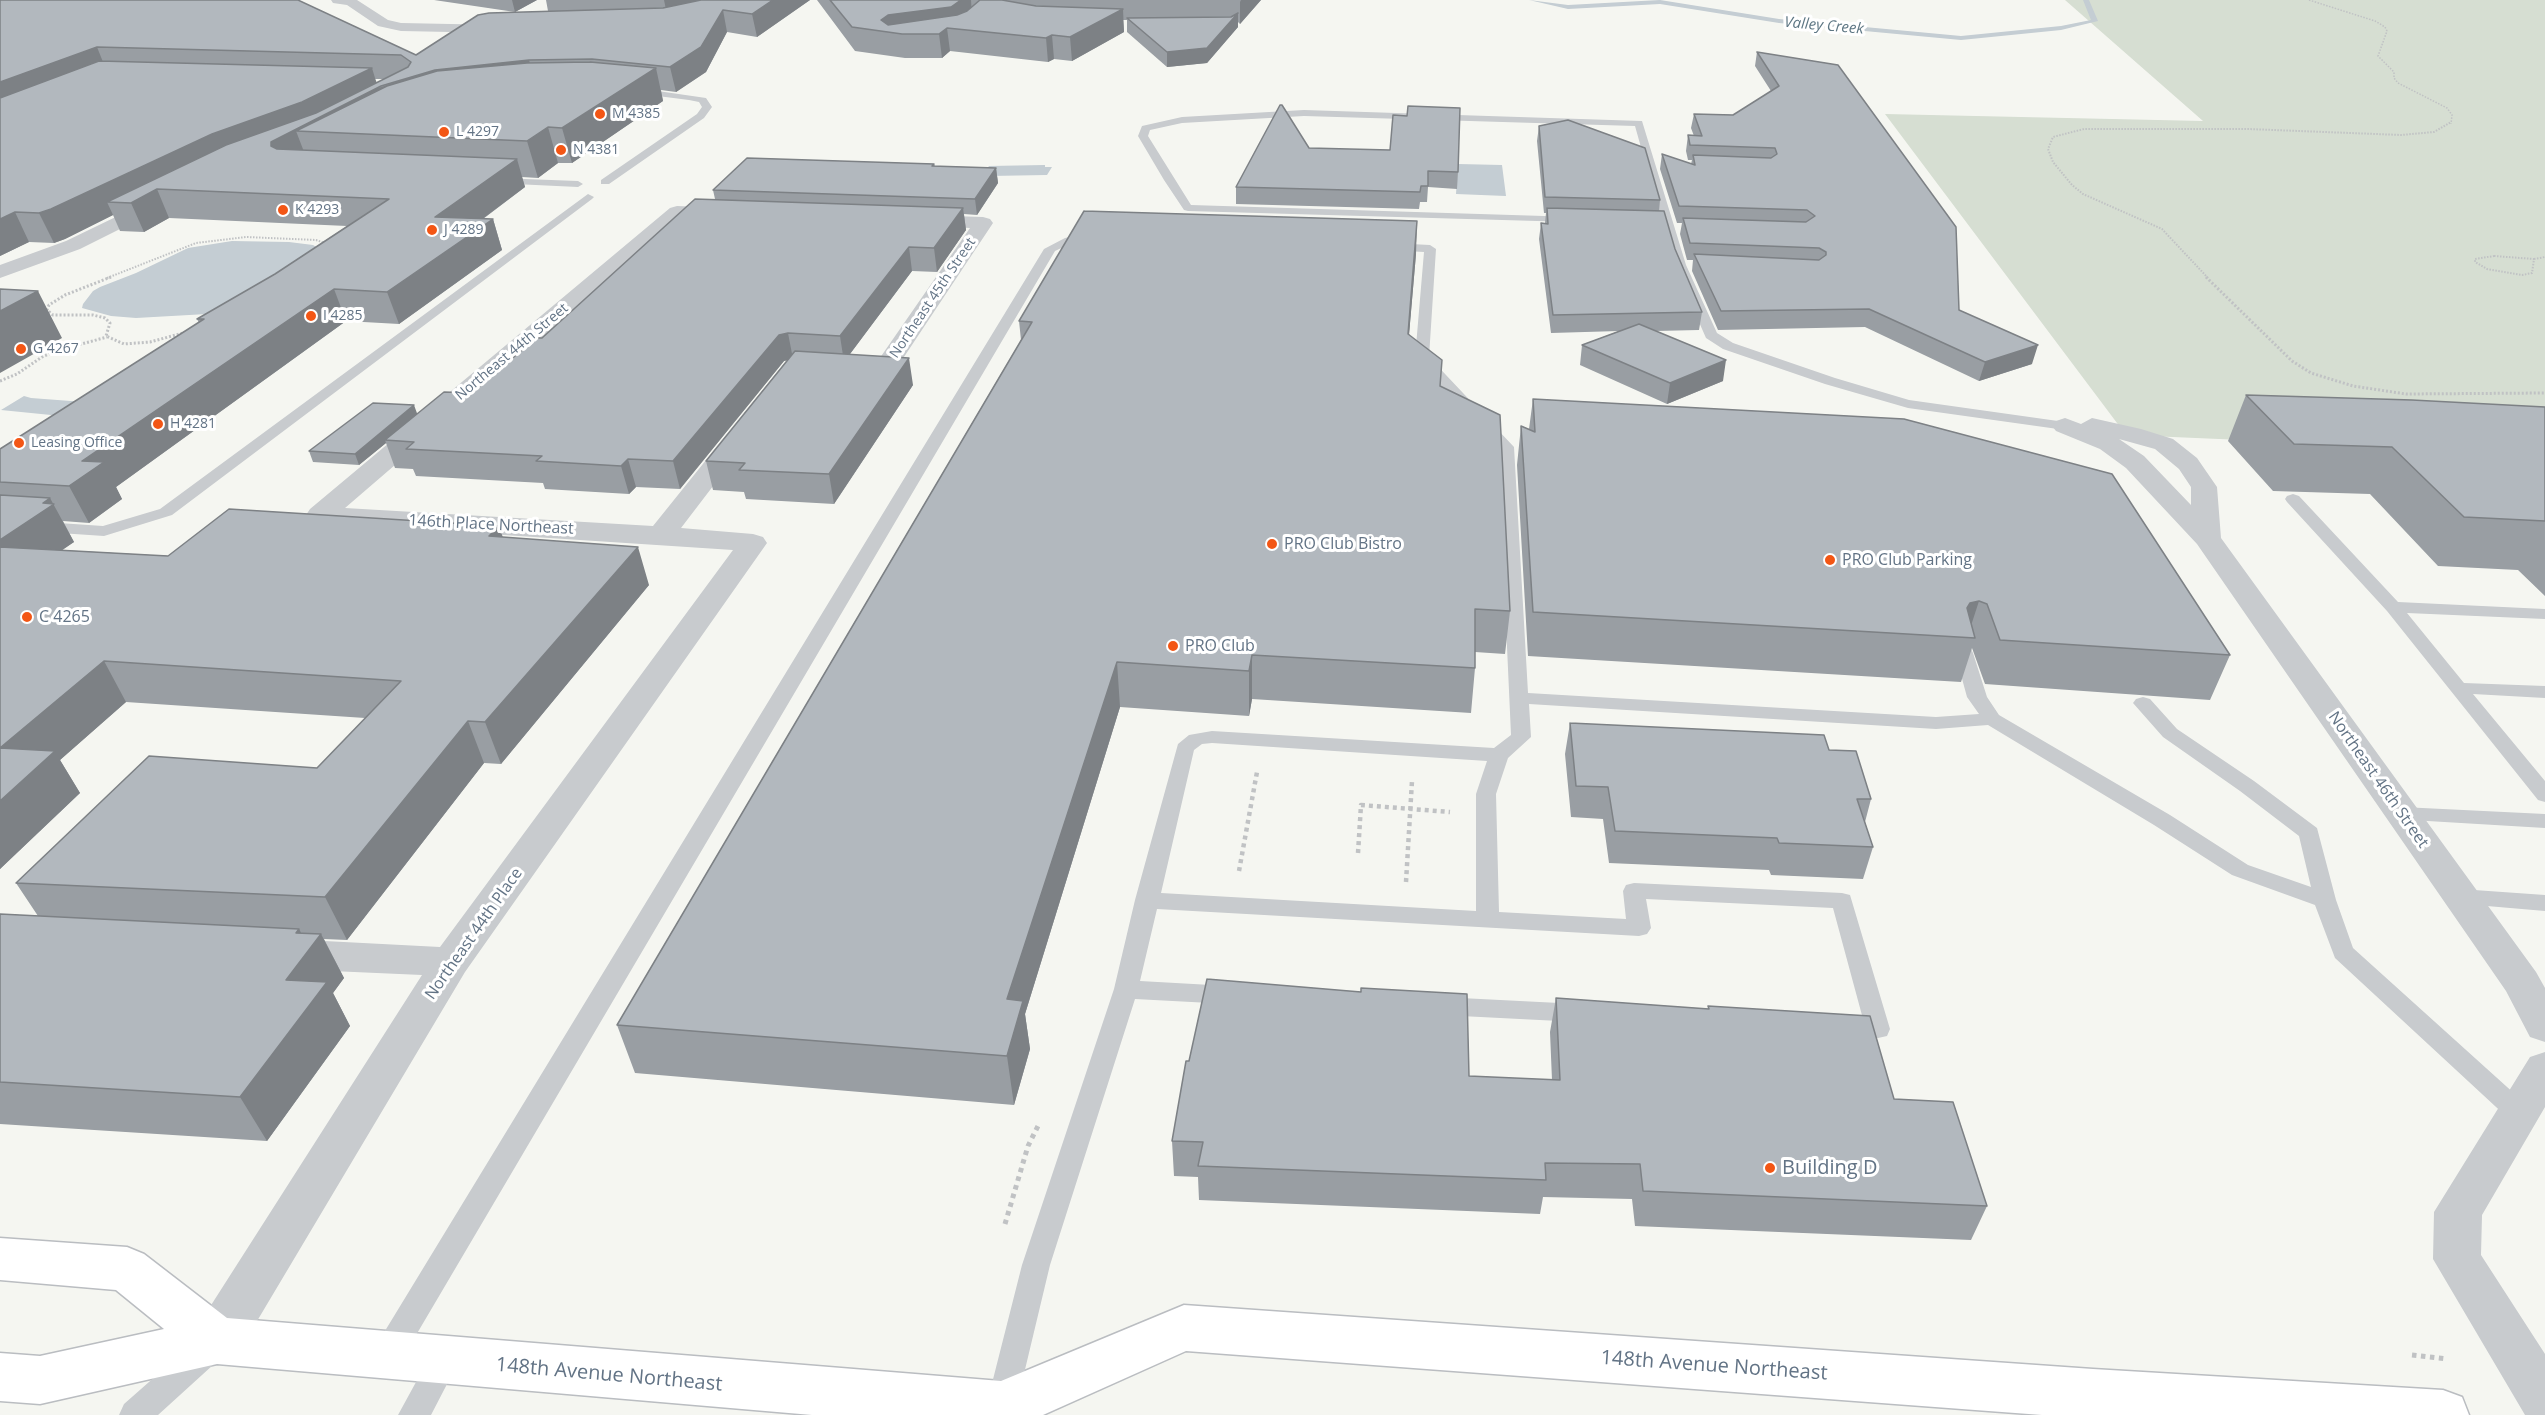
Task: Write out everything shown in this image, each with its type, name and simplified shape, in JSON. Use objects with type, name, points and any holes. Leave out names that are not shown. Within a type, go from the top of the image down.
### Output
[{"type":"main road","points":[[0,1259],[127,1269],[217,1341]]},
{"type":"main road","name":"148th Avenue Northeast","points":[[0,1377],[40,1380],[217,1341],[1009,1410],[1184,1328],[2093,1394],[2443,1415]]},
{"type":"street","points":[[347,0],[383,23],[401,27],[467,30],[513,29]]},
{"type":"street","points":[[0,272],[73,245],[178,193]]},
{"type":"street","name":"Northeast 44th Street","points":[[320,515],[677,212],[748,214]]},
{"type":"street","name":"Northeast 45th Street","points":[[837,370],[882,373],[983,223],[900,220]]},
{"type":"street","points":[[661,535],[749,424]]},
{"type":"street","points":[[2065,426],[2098,426],[2164,444],[2188,464],[2204,487],[2207,538]]},
{"type":"street","name":"Northeast 46th Street","points":[[2065,426],[2109,444],[2135,462],[2207,538],[2522,983],[2545,1026]]},
{"type":"street","name":"146th Place Northeast","points":[[320,515],[661,535]]},
{"type":"street","name":"Northeast 44th Place","points":[[217,1341],[451,962],[753,543],[661,535]]},
{"type":"street","points":[[249,952],[451,962]]},
{"type":"street","points":[[2545,1069],[2458,1212],[2457,1259],[2545,1400]]},
{"type":"lane","points":[[0,524],[104,531],[166,512],[595,188],[701,116],[707,107],[703,100],[689,97],[622,90]]},
{"type":"lane","points":[[1584,219],[1188,208],[1168,180],[1143,136],[1146,128],[1182,120],[1304,113],[1639,123],[1657,164],[1668,225],[1711,335],[1728,346],[1830,381],[1908,404],[2065,426]]},
{"type":"lane","points":[[487,181],[595,188]]},
{"type":"lane","points":[[387,1356],[1050,249],[1069,240],[1110,236]]},
{"type":"lane","points":[[1371,246],[1430,249],[1422,358],[1506,447],[1521,737],[1498,755],[1486,794],[1488,920]]},
{"type":"lane","points":[[2293,499],[2393,607],[2545,795]]},
{"type":"lane","points":[[2393,607],[2545,614]]},
{"type":"lane","points":[[1964,653],[1977,697],[1992,719],[2162,820],[2240,870],[2325,900]]},
{"type":"lane","points":[[2458,688],[2545,692]]},
{"type":"lane","points":[[1519,698],[1936,723],[1992,719]]},
{"type":"lane","points":[[2143,703],[2170,733],[2247,786],[2309,833],[2325,900],[2343,952],[2518,1112]]},
{"type":"lane","points":[[1009,1410],[1036,1265],[1126,989],[1185,748],[1196,738],[1232,738],[1498,755]]},
{"type":"lane","points":[[2402,814],[2545,821]]},
{"type":"lane","points":[[1146,900],[1639,928],[1634,891],[1842,901],[1878,1029],[1830,1027]]},
{"type":"lane","points":[[2460,897],[2545,903]]},
{"type":"lane","points":[[1126,989],[1257,996]]},
{"type":"lane","points":[[1424,1005],[1604,1015]]},
{"type":"lane","points":[[135,1415],[217,1341]]},
{"type":"lane","points":[[414,1415],[444,1361]]},
{"type":"path","points":[[2309,0],[2375,21],[2385,27],[2387,31],[2378,56],[2394,72],[2394,78],[2398,83],[2447,108],[2452,115],[2451,124],[2434,132],[2401,135],[2259,130],[2084,129],[2053,137],[2048,149],[2053,162],[2072,185],[2083,194],[2162,229],[2223,295],[2292,361],[2311,373],[2353,386],[2406,394],[2545,393]]},
{"type":"path","points":[[107,337],[109,320],[93,315],[53,315],[47,310],[49,304],[155,258],[203,241],[226,238],[280,238],[325,242],[330,249]]},
{"type":"path","points":[[2534,260],[2532,273],[2522,274],[2487,269],[2475,262],[2475,259],[2494,256],[2534,260],[2545,257]]},
{"type":"path","points":[[0,381],[56,351],[107,337],[124,344],[141,343],[192,330]]},
{"type":"path","points":[[1238,876],[1258,768]]},
{"type":"path","points":[[1406,886],[1413,777]]},
{"type":"path","points":[[1358,853],[1361,805],[1459,812]]},
{"type":"path","points":[[2412,1354],[2447,1359]]},
{"type":"shaded area","points":[[2065,0],[2545,0],[2545,453],[2126,435],[1885,114],[2203,121]]},
{"type":"shaded area","points":[[1458,164],[1502,165],[1506,196],[1456,194]]},
{"type":"shaded area","points":[[1045,165],[1045,167],[1052,167],[1047,175],[989,176],[983,174],[989,166]]},
{"type":"shaded area","points":[[232,241],[289,242],[313,245],[320,249],[207,314],[136,318],[111,316],[82,308],[93,291],[100,287],[188,248]]},
{"type":"shaded area","points":[[24,396],[84,402],[61,416],[1,410]]},
{"type":"building","points":[[0,0],[298,0],[416,55],[478,15],[489,13],[663,8],[701,0],[773,0],[752,14],[723,10],[701,47],[670,67],[592,59],[529,60],[435,70],[381,86],[271,142],[271,146],[277,149],[517,159],[435,217],[493,219],[387,292],[334,289],[82,461],[104,462],[69,486],[0,482],[0,449],[204,319],[197,319],[275,274],[389,199],[157,189],[131,203],[107,202],[226,145],[316,113],[408,67],[411,62],[401,55],[97,47],[0,82]]},
{"type":"building","points":[[830,0],[961,0],[951,7],[888,15],[881,20],[888,25],[957,15],[967,11],[980,0],[1002,0],[1036,6],[1123,9],[1070,37],[1052,35],[1046,38],[947,28],[939,34],[902,34],[852,27]]},
{"type":"building","points":[[1238,13],[1207,48],[1167,52],[1127,18],[1231,17]]},
{"type":"building","points":[[1757,52],[1838,65],[1956,227],[1959,310],[2038,345],[1985,362],[1869,309],[1721,311],[1694,254],[1819,260],[1826,255],[1826,252],[1819,248],[1690,243],[1683,218],[1806,222],[1815,216],[1807,210],[1679,206],[1662,154],[1695,165],[1693,155],[1771,158],[1777,154],[1775,148],[1690,145],[1688,135],[1702,136],[1694,114],[1733,115],[1779,86]]},
{"type":"building","points":[[99,61],[372,68],[302,102],[212,134],[51,209],[39,213],[15,212],[0,219],[0,98]]},
{"type":"building","points":[[590,62],[656,68],[562,128],[548,127],[527,141],[296,131],[387,86],[437,71],[527,63]]},
{"type":"building","points":[[1280,105],[1309,148],[1390,150],[1393,115],[1407,116],[1408,106],[1460,108],[1458,172],[1428,171],[1428,186],[1421,186],[1420,192],[1236,187]]},
{"type":"building","points":[[1568,120],[1645,148],[1660,200],[1545,197],[1539,126]]},
{"type":"building","points":[[747,158],[996,168],[975,199],[713,190]]},
{"type":"building","points":[[695,199],[963,208],[934,248],[909,247],[840,336],[788,333],[779,335],[673,461],[628,459],[621,466],[536,461],[542,456],[406,449],[414,442],[385,440],[444,392],[472,393],[536,338],[542,338]]},
{"type":"building","points":[[1547,208],[1664,211],[1675,249],[1702,312],[1553,315],[1541,223],[1548,224]]},
{"type":"building","name":"PRO Club","points":[[1084,211],[1417,221],[1408,334],[1442,360],[1440,386],[1500,415],[1510,611],[1475,609],[1475,668],[1252,655],[1249,671],[1117,662],[1007,999],[1023,1001],[1007,1056],[617,1025],[1032,322],[1019,321]]},
{"type":"building","points":[[0,289],[38,291],[0,311]]},
{"type":"building","points":[[1639,324],[1726,360],[1670,383],[1582,345]]},
{"type":"building","points":[[795,351],[909,358],[829,474],[739,470],[745,463],[706,461]]},
{"type":"building","points":[[2246,395],[2545,407],[2545,521],[2464,517],[2392,447],[2294,444]]},
{"type":"building","name":"PRO Club Parking","points":[[1533,399],[1904,419],[2112,474],[2230,655],[2000,640],[1987,604],[1979,601],[1970,603],[1967,608],[1975,638],[1533,612],[1521,426],[1535,432]]},
{"type":"building","points":[[373,403],[414,405],[355,454],[309,451]]},
{"type":"building","points":[[0,495],[50,498],[43,503],[54,504],[0,540]]},
{"type":"building","points":[[229,509],[499,526],[489,536],[638,547],[485,722],[468,721],[325,897],[16,883],[149,756],[317,768],[401,681],[104,661],[0,748],[0,547],[168,556]]},
{"type":"building","points":[[1570,723],[1824,735],[1829,750],[1856,751],[1871,799],[1857,799],[1873,847],[1779,843],[1777,838],[1615,831],[1608,787],[1576,786]]},
{"type":"building","points":[[0,748],[55,751],[0,801]]},
{"type":"building","points":[[0,914],[299,929],[296,933],[321,934],[286,980],[327,982],[240,1097],[0,1082]]},
{"type":"building","points":[[1207,979],[1361,992],[1361,988],[1467,994],[1469,1076],[1560,1080],[1556,998],[1709,1009],[1708,1006],[1870,1016],[1894,1099],[1953,1102],[1987,1206],[1643,1191],[1640,1164],[1545,1163],[1546,1180],[1198,1166],[1203,1142],[1172,1141],[1186,1061],[1189,1061]]},
{"type":"waterway","name":"Valley Creek","points":[[1532,0],[1568,7],[1660,2],[1779,21],[1961,38],[2061,28],[2095,21],[2086,0]]},
{"type":"place","name":"M 4385","points":[[600,114]]},
{"type":"place","name":"L 4297","points":[[444,132]]},
{"type":"place","name":"N 4381","points":[[561,150]]},
{"type":"place","name":"K 4293","points":[[283,210]]},
{"type":"place","name":"J 4289","points":[[432,230]]},
{"type":"place","name":"I 4285","points":[[311,316]]},
{"type":"place","name":"G 4267","points":[[21,349]]},
{"type":"place","name":"H 4281","points":[[158,424]]},
{"type":"place","name":"Leasing Office","points":[[19,443]]},
{"type":"place","name":"PRO Club Bistro","points":[[1272,544]]},
{"type":"place","name":"PRO Club Parking","points":[[1830,560]]},
{"type":"place","name":"C 4265","points":[[27,617]]},
{"type":"place","name":"PRO Club","points":[[1173,646]]},
{"type":"place","name":"Building D","points":[[1770,1168]]}]
